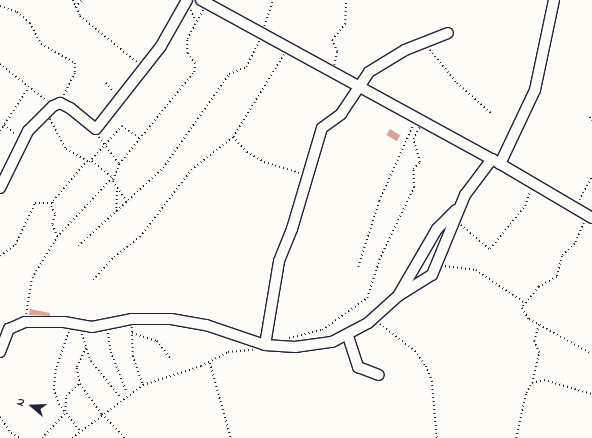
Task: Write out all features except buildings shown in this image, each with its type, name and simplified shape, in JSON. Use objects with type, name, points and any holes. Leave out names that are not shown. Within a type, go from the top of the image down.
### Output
[{"type":"street","points":[[398,296],[437,229],[458,208],[496,162],[535,90],[554,0]]},
{"type":"street","points":[[203,1],[332,74],[496,162],[531,184],[592,218]]},
{"type":"street","points":[[0,188],[23,140],[54,107],[95,130],[169,34],[189,2]]},
{"type":"street","points":[[266,345],[279,261],[292,229],[306,176],[322,128],[341,114],[356,87],[379,64],[424,42],[448,33]]},
{"type":"street","points":[[0,352],[9,329],[25,322],[107,325],[132,319],[193,322],[266,345],[314,345],[348,336],[373,319],[398,296],[422,283],[439,264],[458,208]]},
{"type":"street","points":[[348,336],[358,367],[379,375]]},
{"type":"path","points":[[72,0],[74,7],[143,68]]},
{"type":"path","points":[[74,7],[82,0]]},
{"type":"path","points":[[78,246],[128,203],[163,168],[229,74],[246,67],[262,35],[274,0]]},
{"type":"path","points":[[332,74],[337,52],[332,40],[345,24],[346,0]]},
{"type":"path","points":[[25,322],[32,278],[57,237],[113,179],[119,164],[194,72],[195,64],[188,53],[187,39],[197,21],[203,1]]},
{"type":"path","points":[[189,2],[197,21]]},
{"type":"path","points":[[0,6],[17,12],[30,23],[41,44],[75,63],[75,73],[54,107]]},
{"type":"path","points":[[424,42],[449,75],[492,114]]},
{"type":"path","points":[[93,280],[114,257],[140,237],[191,170],[233,137],[288,49]]},
{"type":"path","points":[[0,64],[54,107],[64,145],[86,162]]},
{"type":"path","points":[[106,83],[119,99]]},
{"type":"path","points":[[0,131],[29,87]]},
{"type":"path","points":[[590,117],[592,121]]},
{"type":"path","points":[[358,267],[379,201],[416,119]]},
{"type":"path","points":[[4,125],[23,140]]},
{"type":"path","points":[[283,339],[322,330],[367,298],[379,260],[414,187],[413,169],[420,162],[413,139],[426,125]]},
{"type":"path","points":[[52,203],[86,162],[92,161],[122,126],[140,138]]},
{"type":"path","points":[[95,130],[119,164]]},
{"type":"path","points":[[233,137],[247,152],[264,162],[306,176]]},
{"type":"path","points":[[92,161],[113,179],[117,188],[128,203]]},
{"type":"path","points":[[592,177],[577,210],[582,228],[575,244],[562,256],[558,275],[540,286],[525,302],[524,315],[592,354]]},
{"type":"path","points":[[454,218],[490,249],[526,206],[531,184]]},
{"type":"path","points":[[116,212],[117,188]]},
{"type":"path","points":[[0,256],[15,245],[35,203],[52,203]]},
{"type":"path","points":[[52,203],[55,214],[52,224],[57,237]]},
{"type":"path","points":[[439,264],[476,270],[525,302]]},
{"type":"path","points":[[132,319],[133,356],[143,385]]},
{"type":"path","points":[[373,319],[415,351],[426,366],[432,381],[437,438]]},
{"type":"path","points":[[76,324],[97,369],[121,398]]},
{"type":"path","points":[[76,324],[59,357],[54,389],[65,412],[80,431]]},
{"type":"path","points":[[516,438],[526,393],[532,383],[539,353],[534,341],[539,324]]},
{"type":"path","points":[[107,325],[111,352],[127,393]]},
{"type":"path","points":[[132,333],[157,341],[172,360]]},
{"type":"path","points":[[72,438],[127,393],[143,385],[210,362],[228,352],[252,351],[266,345]]},
{"type":"path","points":[[86,348],[77,368],[80,383],[102,414],[125,438]]},
{"type":"path","points":[[210,362],[230,438]]},
{"type":"path","points":[[532,383],[544,380],[592,394]]},
{"type":"path","points":[[42,438],[65,412],[66,396],[80,383]]},
{"type":"path","points":[[0,417],[11,433],[21,438]]}]
